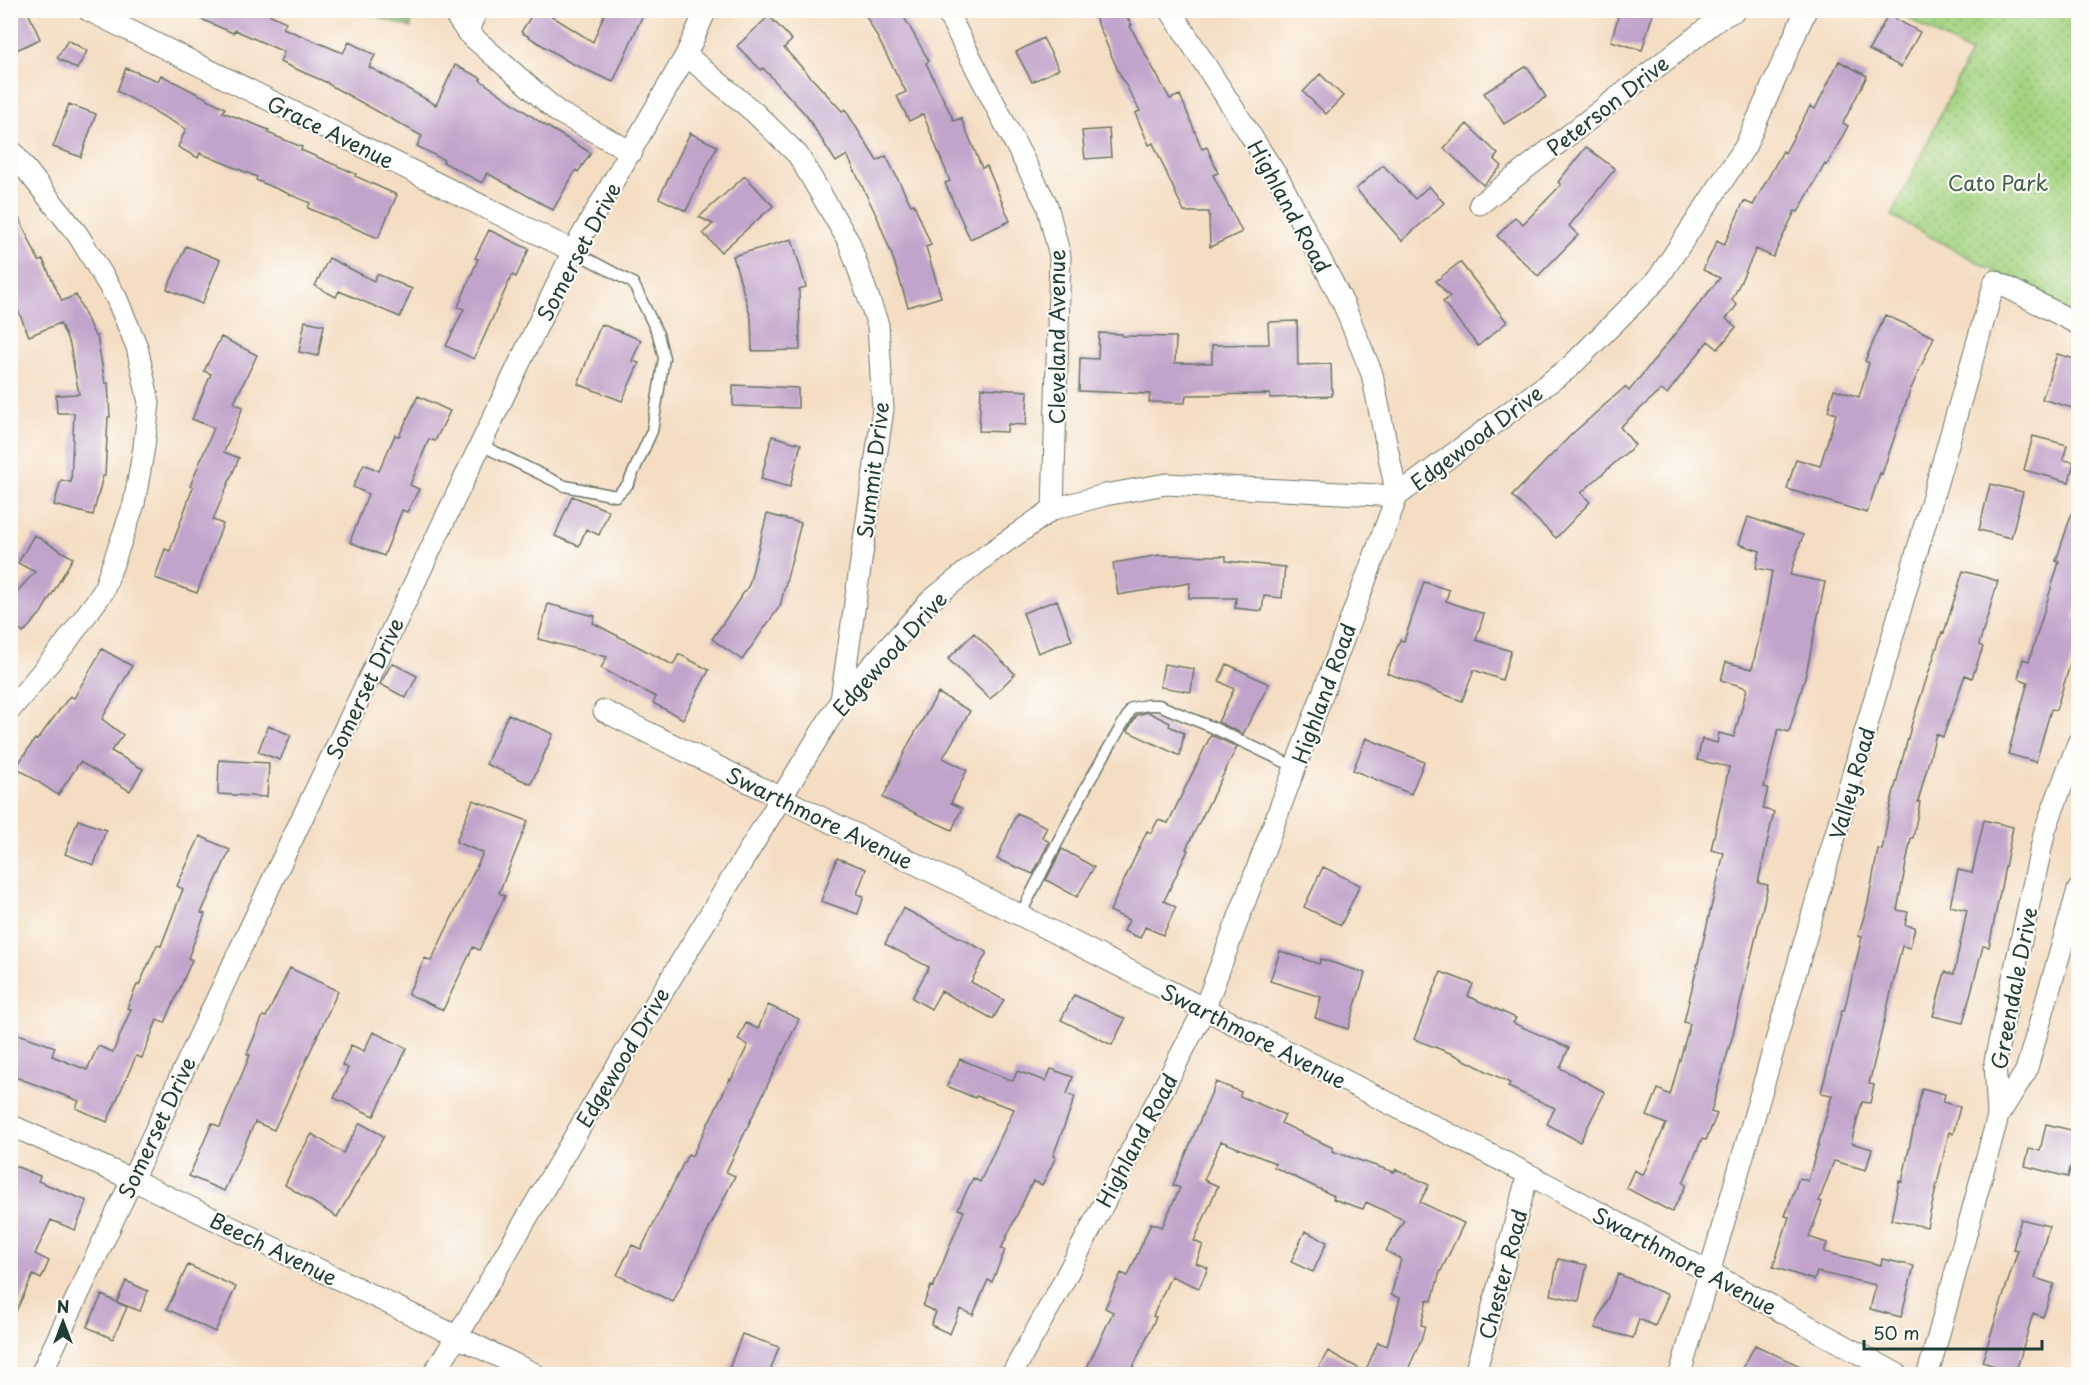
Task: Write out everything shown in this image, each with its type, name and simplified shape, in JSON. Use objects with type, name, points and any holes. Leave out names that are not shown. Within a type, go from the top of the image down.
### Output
[{"type":"street","name":"Grace Avenue","points":[[88,10],[573,251]]},
{"type":"street","points":[[452,10],[467,32],[558,112],[632,152]]},
{"type":"street","points":[[467,32],[477,10]]},
{"type":"street","name":"Somerset Drive","points":[[41,1374],[131,1179],[573,251],[686,55],[706,10]]},
{"type":"street","name":"Cleveland Avenue","points":[[946,10],[1047,205],[1060,256],[1053,509]]},
{"type":"street","name":"Highland Road","points":[[1012,1374],[1060,1288],[1204,1010],[1396,496],[1372,374],[1343,303],[1280,181],[1170,10]]},
{"type":"street","name":"Peterson Drive","points":[[1480,204],[1720,18],[1736,10]]},
{"type":"street","name":"Edgewood Drive","points":[[433,1374],[586,1117],[841,700],[930,602],[987,555],[1053,509],[1105,495],[1166,484],[1396,496],[1570,367],[1657,280],[1745,147],[1800,12]]},
{"type":"street","name":"Summit Drive","points":[[686,55],[755,113],[798,155],[849,242],[878,325],[883,409],[841,700]]},
{"type":"street","points":[[10,149],[78,235],[116,297],[137,347],[149,403],[134,504],[103,592],[65,644],[10,710]]},
{"type":"street","name":"Valley Road","points":[[1680,1374],[1995,281],[2079,324]]},
{"type":"street","name":"Swarthmore Avenue","points":[[604,711],[1020,915],[1528,1174],[1897,1374]]},
{"type":"street","name":"Greendale Drive","points":[[1928,1374],[1998,1116],[1995,1061],[2045,830],[2079,743]]},
{"type":"street","points":[[1998,1116],[2026,1071],[2079,890]]},
{"type":"street","name":"Beech Avenue","points":[[10,1125],[131,1179],[535,1374]]},
{"type":"street","name":"Chester Road","points":[[1475,1374],[1528,1174]]},
{"type":"lane","points":[[481,445],[565,486],[616,496],[628,484],[652,431],[664,358],[658,334],[633,283],[573,251]]},
{"type":"lane","points":[[1020,915],[1087,784],[1132,708],[1159,705],[1214,728],[1295,767]]},
{"type":"green space","points":[[360,11],[410,11],[411,28]]},
{"type":"green space","name":"Cato Park","points":[[1895,11],[2078,11],[2078,316],[1892,216],[1970,53]]},
{"type":"building","points":[[10,10],[27,10],[40,39],[10,53]]},
{"type":"building","points":[[180,10],[260,10],[286,22],[283,28],[343,53],[349,42],[375,55],[369,67],[436,105],[455,65],[481,78],[480,80],[543,124],[591,153],[578,172],[576,170],[553,210],[487,173],[482,183],[443,162],[444,160],[417,146],[422,136],[328,83],[280,62],[284,52],[235,30],[233,33]]},
{"type":"building","points":[[535,10],[542,10],[593,42],[606,10],[645,10],[613,82],[569,62],[521,32]]},
{"type":"building","points":[[863,10],[900,10],[929,61],[926,63],[954,121],[961,118],[982,168],[987,166],[1010,221],[970,239],[945,183],[950,181],[923,114],[909,121],[897,96],[906,92]]},
{"type":"building","points":[[1092,10],[1122,10],[1170,99],[1180,95],[1202,149],[1207,147],[1218,173],[1213,175],[1242,232],[1210,247],[1209,212],[1184,212],[1153,143],[1149,145],[1135,113],[1140,111],[1118,71]]},
{"type":"building","points":[[1620,10],[1654,10],[1642,50],[1611,41]]},
{"type":"building","points":[[1888,15],[1920,32],[1901,67],[1869,50]]},
{"type":"building","points":[[769,16],[792,40],[784,48],[842,111],[845,109],[877,161],[886,156],[911,205],[914,204],[931,245],[926,247],[941,297],[908,307],[878,219],[847,155],[836,162],[806,115],[763,68],[761,70],[737,46]]},
{"type":"building","points":[[1043,38],[1059,69],[1032,82],[1016,52]]},
{"type":"building","points":[[68,40],[87,51],[77,69],[57,58]]},
{"type":"building","points":[[1839,61],[1867,76],[1843,123],[1848,126],[1798,212],[1795,211],[1773,257],[1756,249],[1732,300],[1737,305],[1726,319],[1736,327],[1718,349],[1708,341],[1667,394],[1661,390],[1620,427],[1635,445],[1581,493],[1590,502],[1556,538],[1512,496],[1572,434],[1625,387],[1629,391],[1720,278],[1703,270],[1717,241],[1724,245],[1744,201],[1753,205],[1810,106],[1815,109]]},
{"type":"building","points":[[1527,66],[1546,97],[1504,124],[1484,93]]},
{"type":"building","points":[[126,68],[158,81],[161,75],[225,108],[223,112],[269,130],[268,133],[302,147],[301,150],[397,195],[378,238],[308,208],[310,203],[256,180],[257,177],[200,153],[198,158],[178,147],[186,129],[117,91]]},
{"type":"building","points":[[1320,74],[1343,96],[1326,114],[1303,92]]},
{"type":"building","points":[[69,104],[96,114],[81,157],[53,147]]},
{"type":"building","points":[[1467,124],[1498,154],[1494,159],[1502,166],[1483,185],[1444,148]]},
{"type":"building","points":[[1109,129],[1111,157],[1085,159],[1082,131]]},
{"type":"building","points":[[690,133],[717,146],[686,211],[659,198]]},
{"type":"building","points":[[1586,147],[1615,169],[1569,226],[1578,235],[1538,276],[1497,236],[1515,217],[1523,224],[1561,185],[1558,182]]},
{"type":"building","points":[[1383,165],[1415,199],[1429,186],[1444,203],[1402,241],[1356,189]]},
{"type":"building","points":[[745,176],[773,206],[721,252],[703,233],[713,224],[699,217]]},
{"type":"building","points":[[10,198],[39,261],[43,260],[62,301],[76,295],[97,336],[105,383],[108,383],[110,417],[108,417],[105,476],[103,476],[93,515],[54,505],[61,480],[71,482],[74,413],[57,413],[56,395],[79,394],[70,345],[60,323],[29,336],[17,308],[10,311]]},
{"type":"building","points":[[489,230],[529,249],[516,277],[512,275],[474,359],[446,346],[464,309],[458,307],[478,259],[475,258]]},
{"type":"building","points":[[792,239],[806,287],[799,289],[800,350],[752,351],[751,318],[733,256]]},
{"type":"building","points":[[186,246],[220,260],[202,304],[167,289]]},
{"type":"building","points":[[329,258],[374,281],[377,274],[412,289],[400,317],[339,291],[336,297],[315,286]]},
{"type":"building","points":[[1460,262],[1507,322],[1478,346],[1443,302],[1450,297],[1436,281]]},
{"type":"building","points":[[1885,315],[1934,337],[1910,391],[1867,513],[1787,489],[1796,459],[1820,466],[1836,414],[1828,411],[1834,389],[1859,397],[1869,363],[1865,361]]},
{"type":"building","points":[[305,321],[324,325],[318,356],[299,352]]},
{"type":"building","points":[[1297,321],[1298,365],[1331,364],[1332,396],[1270,398],[1270,394],[1186,395],[1185,403],[1149,402],[1150,394],[1079,391],[1080,358],[1098,359],[1099,333],[1122,334],[1122,336],[1176,337],[1175,363],[1212,363],[1212,345],[1269,344],[1268,322]]},
{"type":"building","points":[[601,324],[641,340],[632,361],[639,363],[622,401],[578,384]]},
{"type":"building","points":[[221,337],[257,355],[234,403],[243,407],[224,452],[239,458],[213,520],[223,524],[197,593],[155,578],[165,549],[170,551],[193,487],[190,486],[214,428],[192,419],[211,374],[204,371]]},
{"type":"building","points":[[2057,354],[2079,360],[2079,410],[2042,399]]},
{"type":"building","points":[[733,385],[798,388],[798,408],[733,406]]},
{"type":"building","points":[[981,388],[1028,391],[1026,425],[1008,424],[1007,432],[979,431]]},
{"type":"building","points":[[418,396],[450,411],[435,441],[429,439],[410,485],[419,489],[407,512],[402,510],[384,556],[350,542],[368,494],[353,487],[364,464],[379,471],[395,435],[399,436]]},
{"type":"building","points":[[772,436],[801,444],[790,487],[761,479]]},
{"type":"building","points":[[2033,436],[2067,445],[2063,460],[2074,462],[2069,482],[2024,470]]},
{"type":"building","points":[[1990,484],[2023,492],[2011,538],[1979,530]]},
{"type":"building","points":[[572,496],[609,511],[599,535],[586,529],[579,546],[555,536]]},
{"type":"building","points":[[2075,503],[2079,504],[2079,602],[2074,618],[2079,620],[2079,657],[2073,655],[2056,710],[2051,709],[2036,762],[2008,754],[2028,682],[2018,678],[2023,659],[2029,661],[2059,562],[2056,561]]},
{"type":"building","points":[[767,514],[801,523],[780,606],[742,660],[712,639],[749,585]]},
{"type":"building","points":[[1748,517],[1803,535],[1790,575],[1825,582],[1806,674],[1789,732],[1778,729],[1764,787],[1768,788],[1763,809],[1774,812],[1758,883],[1768,885],[1733,1034],[1711,1112],[1717,1114],[1706,1140],[1702,1139],[1683,1183],[1686,1185],[1672,1212],[1626,1188],[1634,1170],[1643,1175],[1666,1124],[1647,1116],[1658,1089],[1670,1095],[1690,1024],[1684,1022],[1724,853],[1711,850],[1729,767],[1697,760],[1702,739],[1717,743],[1719,733],[1734,737],[1747,688],[1721,680],[1726,662],[1752,669],[1765,611],[1772,571],[1756,568],[1760,551],[1739,544]]},
{"type":"building","points":[[34,535],[73,558],[41,613],[23,633],[10,621],[10,599],[35,572],[18,563]]},
{"type":"building","points":[[1160,555],[1226,556],[1226,561],[1285,567],[1282,598],[1264,596],[1262,611],[1235,608],[1236,598],[1189,598],[1190,583],[1118,595],[1113,563]]},
{"type":"building","points":[[1963,571],[1998,581],[1979,645],[1983,647],[1972,678],[1965,675],[1943,737],[1936,734],[1918,802],[1920,802],[1897,910],[1908,912],[1905,925],[1915,927],[1910,948],[1902,946],[1869,1084],[1874,1085],[1870,1103],[1862,1102],[1851,1143],[1872,1149],[1866,1170],[1834,1161],[1809,1237],[1827,1243],[1824,1252],[1881,1265],[1882,1259],[1914,1266],[1901,1317],[1870,1309],[1876,1285],[1817,1272],[1814,1280],[1773,1267],[1789,1217],[1785,1216],[1799,1178],[1808,1181],[1832,1095],[1821,1093],[1862,937],[1858,936],[1868,903],[1878,849],[1882,850],[1891,802],[1912,723]]},
{"type":"building","points":[[1424,582],[1449,590],[1446,601],[1484,614],[1476,640],[1511,651],[1502,680],[1474,670],[1462,701],[1387,673],[1400,640],[1404,641]]},
{"type":"building","points":[[1057,600],[1072,640],[1038,653],[1023,613]]},
{"type":"building","points":[[548,604],[595,616],[593,623],[673,665],[679,654],[709,670],[683,719],[653,703],[656,697],[601,668],[607,657],[538,639]]},
{"type":"building","points":[[974,633],[1015,674],[990,699],[948,659]]},
{"type":"building","points":[[102,649],[132,666],[102,719],[123,735],[111,751],[143,769],[130,791],[80,762],[58,795],[16,767],[35,739],[37,740],[70,696],[74,698]]},
{"type":"building","points":[[392,663],[417,676],[406,698],[380,684]]},
{"type":"building","points":[[1164,664],[1194,669],[1191,692],[1160,687]]},
{"type":"building","points":[[1227,664],[1269,684],[1243,734],[1218,722],[1234,689],[1219,681]]},
{"type":"building","points":[[938,693],[970,711],[943,758],[967,770],[951,803],[962,808],[952,830],[883,798],[909,743]]},
{"type":"building","points":[[1148,712],[1184,733],[1180,756],[1127,731],[1137,715]]},
{"type":"building","points":[[508,714],[553,734],[531,784],[486,764]]},
{"type":"building","points":[[268,726],[291,735],[280,760],[258,752]]},
{"type":"building","points":[[1211,735],[1237,747],[1186,849],[1188,850],[1164,901],[1176,907],[1163,935],[1145,927],[1140,938],[1124,931],[1129,920],[1110,911],[1147,831],[1151,833],[1158,820],[1168,823]]},
{"type":"building","points":[[1366,738],[1424,762],[1411,794],[1353,770]]},
{"type":"building","points":[[219,760],[269,763],[267,797],[218,794]]},
{"type":"building","points":[[473,800],[528,821],[499,893],[505,896],[479,950],[473,947],[443,1010],[408,994],[425,958],[431,961],[483,853],[456,842]]},
{"type":"building","points":[[1017,813],[1047,827],[1042,837],[1049,842],[1033,874],[997,859]]},
{"type":"building","points":[[78,820],[106,830],[94,865],[65,854]]},
{"type":"building","points":[[1984,820],[2013,827],[1989,947],[1983,946],[1963,1023],[1933,1016],[1945,972],[1954,974],[1967,910],[1950,906],[1958,870],[1972,873]]},
{"type":"building","points":[[200,836],[230,850],[201,913],[205,914],[188,958],[192,960],[165,1023],[157,1020],[142,1058],[136,1056],[107,1122],[76,1108],[79,1101],[10,1075],[10,1031],[55,1047],[52,1056],[87,1070],[98,1046],[113,1052],[131,1009],[127,1008],[137,985],[157,945],[161,946],[183,889],[177,886]]},
{"type":"building","points":[[1062,849],[1094,867],[1077,897],[1046,880]]},
{"type":"building","points":[[837,858],[866,869],[857,894],[864,896],[858,914],[821,901]]},
{"type":"building","points":[[1323,867],[1360,885],[1341,925],[1304,907]]},
{"type":"building","points":[[903,908],[987,952],[971,982],[1004,1000],[993,1019],[941,991],[931,1009],[912,998],[929,967],[885,944]]},
{"type":"building","points":[[1280,951],[1319,964],[1321,959],[1365,973],[1348,1029],[1315,1018],[1321,997],[1270,981]]},
{"type":"building","points":[[290,968],[338,991],[274,1130],[255,1122],[224,1191],[189,1176],[212,1123],[220,1127],[250,1055],[247,1054],[263,1016],[266,1017]]},
{"type":"building","points":[[1441,972],[1473,984],[1468,996],[1516,1018],[1513,1023],[1569,1048],[1560,1068],[1605,1092],[1580,1142],[1547,1124],[1555,1108],[1508,1087],[1510,1083],[1455,1055],[1414,1039]]},
{"type":"building","points":[[1074,995],[1125,1019],[1112,1045],[1061,1020]]},
{"type":"building","points":[[768,1005],[799,1019],[726,1172],[735,1176],[673,1302],[617,1275],[632,1245],[641,1249],[688,1154],[692,1156],[731,1080],[748,1045],[738,1040],[746,1023],[758,1029]]},
{"type":"building","points":[[373,1032],[407,1048],[374,1116],[334,1098],[348,1068],[342,1065],[351,1045],[364,1051]]},
{"type":"building","points":[[960,1059],[1013,1081],[1017,1071],[1046,1081],[1051,1069],[1073,1077],[1067,1094],[1075,1097],[1053,1156],[1056,1157],[1042,1185],[1033,1181],[1001,1249],[1005,1250],[992,1282],[988,1280],[973,1315],[960,1309],[950,1334],[931,1325],[936,1312],[923,1306],[964,1211],[958,1209],[973,1178],[980,1182],[1014,1109],[976,1096],[975,1098],[947,1086]]},
{"type":"building","points":[[1216,1082],[1241,1092],[1240,1096],[1285,1115],[1281,1123],[1333,1148],[1332,1151],[1394,1172],[1396,1169],[1429,1185],[1420,1202],[1464,1223],[1439,1275],[1432,1301],[1427,1300],[1421,1325],[1425,1326],[1406,1374],[1315,1374],[1328,1351],[1365,1372],[1378,1342],[1387,1346],[1400,1298],[1391,1295],[1401,1259],[1386,1251],[1404,1220],[1366,1202],[1363,1209],[1333,1199],[1334,1196],[1274,1167],[1275,1163],[1221,1141],[1204,1180],[1218,1186],[1194,1241],[1203,1245],[1196,1263],[1208,1268],[1199,1288],[1171,1276],[1153,1316],[1156,1317],[1130,1374],[1084,1374],[1113,1312],[1105,1308],[1121,1273],[1128,1276],[1151,1223],[1162,1227],[1180,1188],[1173,1185]]},
{"type":"building","points":[[1922,1088],[1945,1094],[1943,1102],[1960,1107],[1953,1134],[1949,1132],[1927,1227],[1891,1220],[1899,1181],[1902,1182]]},
{"type":"building","points":[[360,1123],[384,1136],[337,1217],[285,1185],[312,1134],[343,1153]]},
{"type":"building","points":[[2046,1124],[2079,1132],[2068,1177],[2025,1166],[2029,1149],[2040,1151]]},
{"type":"building","points":[[10,1164],[40,1176],[38,1181],[87,1201],[75,1230],[51,1220],[35,1254],[49,1261],[41,1279],[33,1275],[10,1324]]},
{"type":"building","points":[[2021,1219],[2049,1226],[2035,1278],[2054,1284],[2043,1317],[2033,1313],[2016,1372],[1982,1362],[2018,1250],[2013,1249]]},
{"type":"building","points":[[1305,1231],[1327,1242],[1313,1272],[1291,1262]]},
{"type":"building","points":[[1558,1259],[1587,1265],[1579,1301],[1551,1295]]},
{"type":"building","points":[[188,1265],[236,1287],[215,1332],[167,1309]]},
{"type":"building","points":[[1618,1274],[1668,1295],[1655,1326],[1639,1319],[1633,1338],[1595,1328]]},
{"type":"building","points":[[126,1281],[148,1291],[140,1311],[117,1302]]},
{"type":"building","points":[[102,1295],[127,1307],[113,1339],[87,1327]]},
{"type":"building","points":[[742,1334],[779,1347],[769,1374],[727,1374]]},
{"type":"building","points":[[1755,1345],[1817,1374],[1740,1374]]}]
